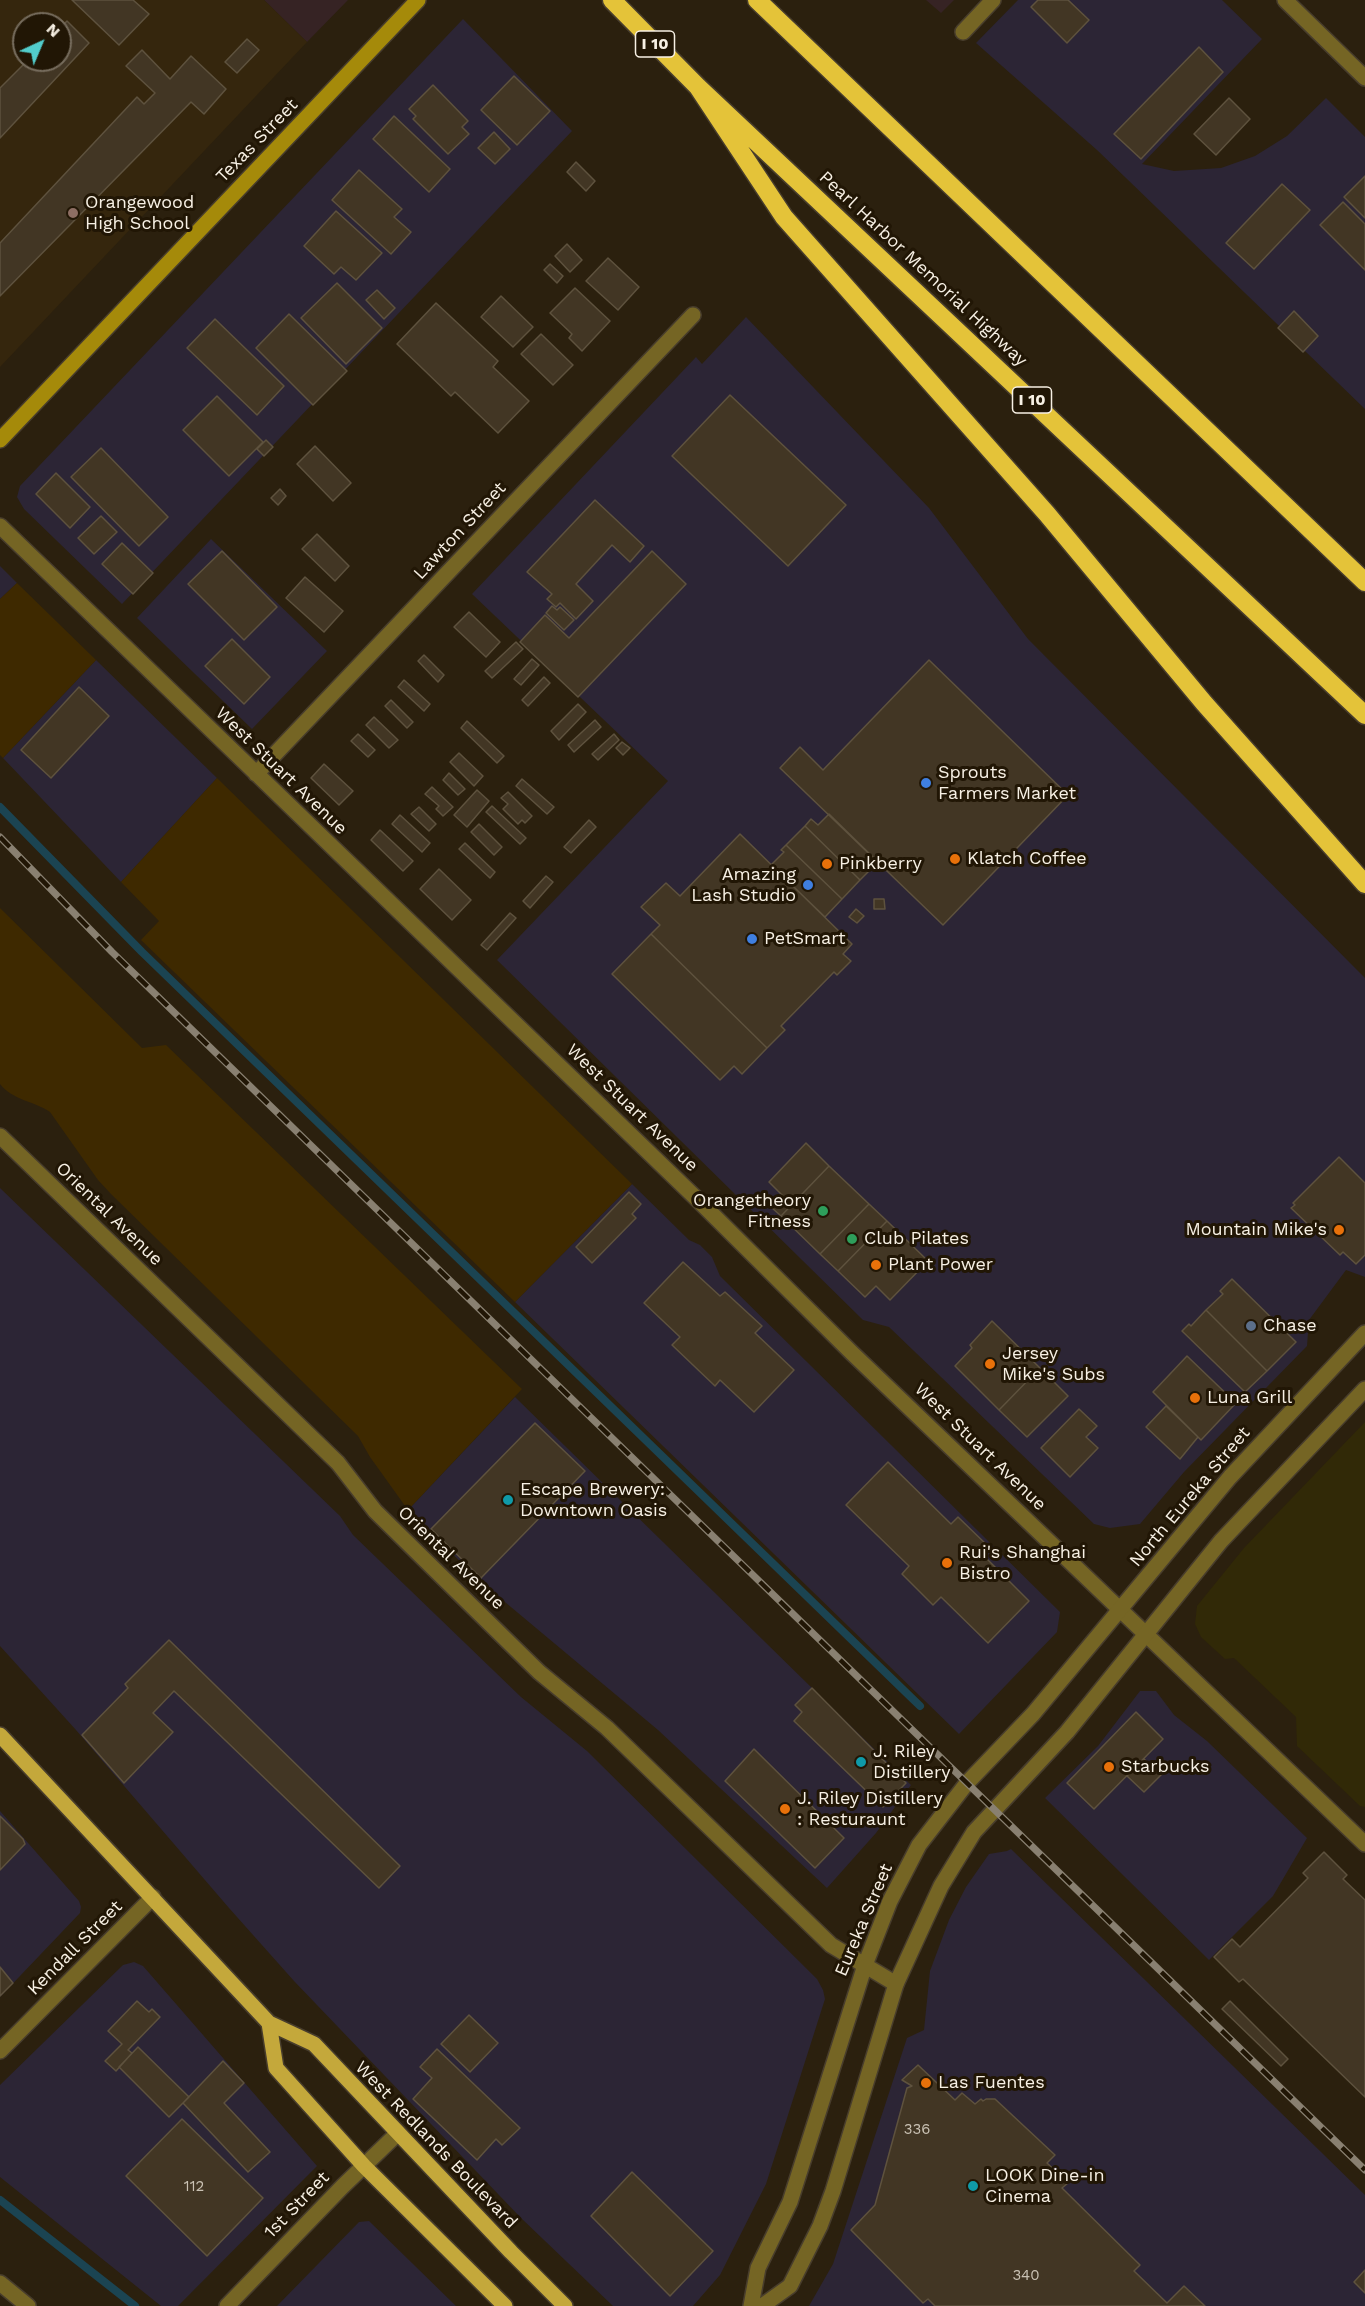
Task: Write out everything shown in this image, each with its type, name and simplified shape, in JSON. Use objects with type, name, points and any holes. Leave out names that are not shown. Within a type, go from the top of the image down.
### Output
[{"type":"highway","name":"Pearl Harbor Memorial Highway","points":[[612,0],[699,87],[1365,715]]},
{"type":"highway","points":[[757,0],[1365,582]]},
{"type":"highway","points":[[699,87],[784,217],[1047,514],[1204,703],[1365,885]]},
{"type":"main road","name":"Texas Street","points":[[0,440],[418,0]]},
{"type":"main road","name":"West Redlands Boulevard","points":[[0,1735],[269,2023],[314,2044],[565,2306]]},
{"type":"main road","points":[[269,2023],[276,2068],[364,2166],[505,2306]]},
{"type":"street","points":[[963,32],[993,0]]},
{"type":"street","points":[[1285,0],[1365,78]]},
{"type":"street","name":"Lawton Street","points":[[256,774],[693,315]]},
{"type":"street","name":"West Stuart Avenue","points":[[0,526],[875,1374],[1365,1844]]},
{"type":"street","name":"Oriental Avenue","points":[[0,1136],[338,1463],[375,1511],[539,1672],[607,1728],[831,1945],[896,1983]]},
{"type":"street","name":"North Eureka Street","points":[[1120,1609],[1269,1433],[1365,1333]]},
{"type":"street","points":[[762,2306],[790,2286],[820,2226],[833,2191],[896,1983],[941,1886],[974,1832],[1067,1732],[1221,1541],[1365,1389]]},
{"type":"street","name":"Eureka Street","points":[[751,2306],[758,2268],[790,2202],[865,1965],[890,1901],[924,1837],[967,1783],[1033,1714],[1120,1609]]},
{"type":"street","name":"Kendall Street","points":[[0,2051],[153,1897]]},
{"type":"street","name":"1st Street","points":[[227,2306],[343,2186],[398,2133]]},
{"type":"street","points":[[0,2283],[28,2306]]},
{"type":"shaded area","name":"Orangewood High School","points":[[0,0],[264,0],[307,42],[0,367]]},
{"type":"shaded area","points":[[264,0],[348,0],[307,42]]},
{"type":"shaded area","points":[[926,0],[954,0],[941,13]]},
{"type":"shaded area","points":[[1018,0],[1222,0],[1262,39],[1142,164],[1174,171],[1221,168],[1255,156],[1287,136],[1326,98],[1365,137],[1365,409],[1097,150],[976,43]]},
{"type":"shaded area","points":[[463,19],[572,131],[122,604],[24,509],[17,497],[20,486]]},
{"type":"shaded area","points":[[746,317],[929,508],[1028,639],[1365,978],[1365,1277],[1346,1270],[1309,1320],[1307,1346],[1184,1472],[1140,1524],[1110,1528],[1094,1524],[889,1327],[863,1320],[497,960],[668,781],[472,594],[696,357],[702,364]]},
{"type":"shaded area","points":[[211,539],[327,651],[252,729],[137,618]]},
{"type":"shaded area","points":[[0,566],[17,583],[0,599]]},
{"type":"shaded area","points":[[17,583],[96,660],[3,758],[0,755],[0,599]]},
{"type":"shaded area","points":[[96,660],[217,778],[121,882],[3,758]]},
{"type":"shaded area","points":[[217,778],[632,1184],[515,1302],[141,940],[159,921],[121,882]]},
{"type":"shaded area","points":[[0,908],[142,1048],[166,1045],[522,1389],[408,1510],[370,1457],[358,1436],[111,1194],[98,1180],[50,1112],[11,1094],[0,1084]]},
{"type":"shaded area","points":[[632,1184],[689,1240],[700,1245],[712,1257],[720,1276],[1060,1612],[1057,1632],[959,1734],[515,1302]]},
{"type":"shaded area","points":[[0,1188],[340,1516],[353,1535],[521,1697],[587,1751],[817,1979],[825,1999],[766,2184],[720,2275],[693,2306],[613,2306],[521,2218],[294,1981],[0,1646]]},
{"type":"shaded area","points":[[515,1397],[911,1785],[876,1833],[827,1888],[658,1730],[481,1582],[408,1510]]},
{"type":"shaded area","points":[[1140,1691],[1156,1691],[1174,1715],[1207,1741],[1307,1838],[1273,1896],[1209,1960],[1045,1798],[1098,1746]]},
{"type":"shaded area","points":[[0,1811],[79,1901],[81,1907],[80,1913],[0,1997]]},
{"type":"shaded area","points":[[1011,1849],[1365,2195],[1365,2306],[809,2306],[833,2264],[907,2038],[924,2030],[930,1971],[949,1920],[966,1887],[989,1854]]},
{"type":"shaded area","points":[[134,1962],[143,1966],[317,2166],[178,2306],[161,2306],[0,2177],[0,2085],[123,1965]]},
{"type":"shaded area","points":[[369,2221],[456,2306],[277,2306],[359,2222]]},
{"type":"sand","points":[[1365,1422],[1365,1807],[1360,1806],[1297,1746],[1296,1717],[1234,1658],[1225,1659],[1201,1637],[1195,1624],[1197,1606],[1244,1548]]},
{"type":"building","points":[[72,0],[133,0],[149,14],[119,45]]},
{"type":"building","points":[[1038,0],[1068,0],[1089,20],[1067,43],[1031,7]]},
{"type":"building","points":[[72,26],[89,43],[72,61]]},
{"type":"building","points":[[247,39],[259,50],[237,73],[225,62]]},
{"type":"building","points":[[1199,47],[1223,72],[1141,159],[1114,134]]},
{"type":"building","points":[[142,50],[170,79],[191,56],[226,89],[204,114],[191,102],[0,296],[0,243],[137,97],[144,104],[155,93],[126,66]]},
{"type":"building","points":[[16,72],[62,72],[0,138],[0,88]]},
{"type":"building","points":[[514,76],[550,111],[517,145],[481,110]]},
{"type":"building","points":[[433,85],[468,121],[462,127],[469,134],[448,154],[413,119],[416,116],[409,109]]},
{"type":"building","points":[[1229,98],[1250,119],[1216,155],[1194,134]]},
{"type":"building","points":[[394,116],[450,169],[429,192],[373,139]]},
{"type":"building","points":[[494,132],[510,149],[495,164],[478,148]]},
{"type":"building","points":[[576,162],[595,181],[586,191],[567,172]]},
{"type":"building","points":[[359,170],[402,209],[394,217],[411,232],[391,254],[332,200]]},
{"type":"building","points":[[1365,176],[1365,218],[1344,197]]},
{"type":"building","points":[[1282,184],[1310,210],[1254,269],[1226,243]]},
{"type":"building","points":[[1343,202],[1365,224],[1365,270],[1320,225]]},
{"type":"building","points":[[336,211],[382,253],[356,280],[341,267],[334,274],[304,246]]},
{"type":"building","points":[[567,244],[582,260],[570,272],[555,256]]},
{"type":"building","points":[[608,258],[639,287],[618,310],[586,281]]},
{"type":"building","points":[[550,264],[563,276],[557,283],[544,270]]},
{"type":"building","points":[[337,283],[382,328],[346,364],[301,318]]},
{"type":"building","points":[[575,288],[610,321],[582,351],[569,338],[572,334],[550,313]]},
{"type":"building","points":[[377,290],[395,308],[384,319],[366,300]]},
{"type":"building","points":[[501,296],[533,327],[513,347],[481,317]]},
{"type":"building","points":[[436,303],[498,361],[493,367],[529,401],[498,433],[455,392],[451,396],[397,344]]},
{"type":"building","points":[[1294,311],[1318,336],[1303,352],[1278,328]]},
{"type":"building","points":[[289,314],[347,371],[313,405],[256,348]]},
{"type":"building","points":[[215,319],[284,386],[257,415],[187,348]]},
{"type":"building","points":[[541,334],[573,365],[553,385],[521,354]]},
{"type":"building","points":[[730,395],[846,505],[788,566],[672,456]]},
{"type":"building","points":[[217,396],[263,442],[229,476],[183,430]]},
{"type":"building","points":[[266,440],[273,447],[264,456],[257,449]]},
{"type":"building","points":[[315,446],[351,483],[333,501],[297,464]]},
{"type":"building","points":[[101,448],[168,517],[139,546],[71,477]]},
{"type":"building","points":[[56,473],[90,507],[70,528],[36,494]]},
{"type":"building","points":[[280,489],[286,496],[278,505],[271,498]]},
{"type":"building","points":[[595,500],[644,546],[630,562],[612,545],[576,584],[593,601],[576,619],[560,603],[556,607],[547,599],[552,594],[527,572]]},
{"type":"building","points":[[101,516],[117,532],[94,554],[78,538]]},
{"type":"building","points":[[317,534],[349,566],[335,581],[302,549]]},
{"type":"building","points":[[122,543],[153,573],[133,594],[102,564]]},
{"type":"building","points":[[222,551],[277,607],[244,640],[188,584]]},
{"type":"building","points":[[652,551],[686,584],[578,697],[520,642],[545,615],[569,638]]},
{"type":"building","points":[[305,577],[343,611],[324,632],[286,598]]},
{"type":"building","points":[[552,606],[557,610],[560,607],[574,620],[564,630],[546,613]]},
{"type":"building","points":[[469,612],[500,642],[486,657],[454,627]]},
{"type":"building","points":[[232,639],[270,677],[244,704],[205,666]]},
{"type":"building","points":[[516,642],[523,649],[492,678],[485,671]]},
{"type":"building","points":[[424,655],[444,675],[438,682],[418,661]]},
{"type":"building","points":[[532,659],[539,665],[521,685],[514,679]]},
{"type":"building","name":"Sprouts Farmers Market","points":[[929,660],[1068,795],[943,925],[780,768],[800,747],[823,770]]},
{"type":"building","points":[[544,677],[550,683],[528,706],[522,700]]},
{"type":"building","points":[[404,680],[430,704],[424,711],[398,687]]},
{"type":"building","points":[[79,687],[109,716],[51,778],[21,750]]},
{"type":"building","points":[[391,700],[413,722],[407,728],[385,706]]},
{"type":"building","points":[[578,704],[586,712],[559,740],[551,731]]},
{"type":"building","points":[[374,717],[398,740],[389,748],[366,725]]},
{"type":"building","points":[[595,720],[601,727],[574,752],[568,745]]},
{"type":"building","points":[[467,721],[504,756],[497,763],[461,728]]},
{"type":"building","points":[[358,734],[375,750],[368,757],[351,741]]},
{"type":"building","points":[[614,734],[619,740],[598,760],[592,754]]},
{"type":"building","points":[[622,742],[630,748],[623,755],[616,748]]},
{"type":"building","points":[[459,753],[483,776],[474,786],[450,762]]},
{"type":"building","points":[[324,764],[353,791],[339,805],[311,778]]},
{"type":"building","points":[[449,773],[465,789],[458,795],[443,780]]},
{"type":"building","points":[[522,779],[554,807],[547,814],[516,786]]},
{"type":"building","points":[[432,787],[453,807],[443,816],[436,809],[439,806],[425,794]]},
{"type":"building","points":[[477,790],[489,801],[467,827],[454,815]]},
{"type":"building","points":[[508,792],[532,816],[525,823],[522,820],[518,824],[503,809],[508,804],[501,798]]},
{"type":"building","points":[[492,806],[526,838],[520,844],[486,812]]},
{"type":"building","points":[[419,807],[436,824],[429,831],[411,814]]},
{"type":"building","points":[[829,814],[878,862],[860,880],[805,826],[811,819],[818,825]]},
{"type":"building","points":[[400,815],[430,843],[422,852],[392,824]]},
{"type":"building","points":[[589,820],[596,827],[571,853],[564,847]]},
{"type":"building","points":[[479,824],[502,847],[494,855],[471,832]]},
{"type":"building","points":[[805,826],[860,880],[842,899],[786,845]]},
{"type":"building","points":[[380,830],[413,861],[403,871],[371,840]]},
{"type":"building","name":"PetSmart","points":[[740,834],[852,944],[843,954],[851,961],[837,975],[834,972],[781,1026],[785,1030],[767,1048],[651,934],[660,925],[641,907],[666,883],[680,896]]},
{"type":"building","points":[[465,843],[495,872],[490,878],[459,849]]},
{"type":"building","points":[[786,845],[842,899],[825,917],[771,865],[784,852],[781,850]]},
{"type":"building","points":[[439,869],[471,900],[452,920],[420,889]]},
{"type":"building","points":[[546,876],[553,882],[530,908],[523,901]]},
{"type":"building","points":[[874,899],[884,899],[885,909],[874,909]]},
{"type":"building","points":[[856,909],[864,916],[857,923],[849,917]]},
{"type":"building","points":[[510,913],[516,918],[487,950],[481,945]]},
{"type":"building","points":[[651,934],[767,1048],[742,1074],[734,1066],[720,1080],[612,974]]},
{"type":"building","points":[[806,1143],[829,1166],[781,1216],[771,1207],[782,1195],[769,1182]]},
{"type":"building","name":"Mountain Mike's","points":[[1339,1157],[1365,1183],[1365,1255],[1356,1264],[1343,1252],[1340,1255],[1291,1208],[1295,1205],[1293,1203]]},
{"type":"building","points":[[829,1166],[869,1204],[820,1254],[781,1216]]},
{"type":"building","points":[[629,1192],[641,1204],[632,1214],[636,1218],[592,1263],[576,1247]]},
{"type":"building","points":[[869,1204],[887,1221],[838,1271],[820,1254]]},
{"type":"building","points":[[887,1221],[928,1261],[890,1300],[876,1286],[865,1297],[838,1271]]},
{"type":"building","points":[[683,1262],[720,1296],[725,1292],[762,1326],[755,1333],[794,1370],[754,1412],[720,1380],[715,1386],[672,1345],[680,1337],[644,1303]]},
{"type":"building","name":"Chase","points":[[1232,1279],[1296,1342],[1267,1371],[1206,1310],[1223,1294],[1220,1291]]},
{"type":"building","points":[[1206,1310],[1267,1371],[1245,1392],[1182,1331],[1189,1324],[1191,1326]]},
{"type":"building","points":[[992,1321],[1040,1368],[999,1410],[955,1366]]},
{"type":"building","name":"Luna Grill","points":[[1187,1356],[1236,1403],[1201,1440],[1153,1392]]},
{"type":"building","points":[[1040,1368],[1068,1396],[1027,1437],[999,1410]]},
{"type":"building","points":[[1166,1406],[1198,1437],[1180,1459],[1146,1427]]},
{"type":"building","points":[[1079,1409],[1097,1426],[1086,1437],[1098,1448],[1070,1477],[1041,1448]]},
{"type":"building","name":"Escape Brewery: Downtown Oasis","points":[[535,1423],[585,1471],[481,1578],[431,1529]]},
{"type":"building","points":[[888,1462],[951,1524],[958,1517],[989,1547],[982,1554],[1029,1601],[988,1643],[941,1597],[933,1605],[902,1574],[909,1566],[846,1505]]},
{"type":"building","points":[[169,1640],[400,1866],[379,1888],[174,1691],[153,1713],[173,1732],[124,1783],[82,1735],[128,1688],[125,1684]]},
{"type":"building","name":"J. Riley Distillery","points":[[812,1688],[906,1783],[883,1807],[794,1721],[802,1712],[795,1705]]},
{"type":"building","name":"Starbucks","points":[[1136,1712],[1163,1739],[1094,1809],[1067,1783]]},
{"type":"building","name":"J. Riley Distillery : Resturaunt","points":[[754,1749],[844,1838],[815,1868],[725,1781]]},
{"type":"building","points":[[1144,1759],[1161,1775],[1144,1792],[1127,1776]]},
{"type":"building","points":[[0,1816],[23,1839],[25,1844],[0,1870]]},
{"type":"building","points":[[1324,1852],[1347,1875],[1343,1879],[1365,1900],[1365,2097],[1243,1979],[1239,1982],[1214,1957],[1232,1939],[1240,1947],[1308,1878],[1303,1873]]},
{"type":"building","points":[[0,1967],[13,1983],[0,1996]]},
{"type":"building","points":[[137,2001],[149,2012],[152,2009],[160,2017],[128,2050],[132,2053],[116,2071],[105,2061],[122,2044],[108,2031]]},
{"type":"building","points":[[1230,2001],[1288,2059],[1281,2066],[1222,2009]]},
{"type":"building","points":[[469,2015],[498,2043],[470,2072],[441,2044]]},
{"type":"building","points":[[138,2047],[189,2097],[169,2117],[119,2067]]},
{"type":"building","points":[[437,2049],[520,2128],[502,2145],[496,2139],[477,2160],[413,2099],[432,2078],[420,2067]]},
{"type":"building","points":[[223,2061],[244,2083],[224,2103],[270,2152],[248,2172],[183,2103]]},
{"type":"building","name":"LOOK Dine-in Cinema","points":[[918,2065],[955,2100],[962,2093],[975,2104],[981,2099],[983,2101],[995,2099],[1055,2155],[1047,2163],[1068,2183],[1062,2188],[1140,2265],[1134,2271],[1167,2303],[1184,2286],[1205,2306],[935,2306],[928,2299],[923,2303],[851,2230],[875,2205],[907,2088],[912,2086],[902,2080]]},
{"type":"building","points":[[182,2119],[263,2198],[207,2256],[126,2176]]},
{"type":"building","points":[[632,2172],[713,2251],[670,2296],[591,2216]]},
{"type":"building","points":[[1365,2270],[1365,2293],[1354,2282]]},
{"type":"waterway","points":[[0,807],[142,952],[920,1706]]},
{"type":"waterway","points":[[0,2200],[135,2306]]},
{"type":"railway","points":[[0,837],[112,952],[1365,2170]]},
{"type":"place","name":"Orangewood High School","points":[[73,213]]},
{"type":"place","name":"Sprouts Farmers Market","points":[[926,783]]},
{"type":"place","name":"Klatch Coffee","points":[[955,859]]},
{"type":"place","name":"Pinkberry","points":[[827,864]]},
{"type":"place","name":"Amazing Lash Studio","points":[[808,885]]},
{"type":"place","name":"PetSmart","points":[[752,939]]},
{"type":"place","name":"Orangetheory Fitness","points":[[823,1211]]},
{"type":"place","name":"Mountain Mike's","points":[[1339,1230]]},
{"type":"place","name":"Club Pilates","points":[[852,1239]]},
{"type":"place","name":"Plant Power","points":[[876,1265]]},
{"type":"place","name":"Chase","points":[[1251,1326]]},
{"type":"place","name":"Jersey Mike's Subs","points":[[990,1364]]},
{"type":"place","name":"Luna Grill","points":[[1195,1398]]},
{"type":"place","name":"Escape Brewery: Downtown Oasis","points":[[508,1500]]},
{"type":"place","name":"Rui's Shanghai Bistro","points":[[947,1563]]},
{"type":"place","name":"J. Riley Distillery","points":[[861,1762]]},
{"type":"place","name":"Starbucks","points":[[1109,1767]]},
{"type":"place","name":"J. Riley Distillery : Resturaunt","points":[[785,1809]]},
{"type":"place","name":"Las Fuentes","points":[[926,2083]]},
{"type":"place","name":"LOOK Dine-in Cinema","points":[[973,2186]]}]
